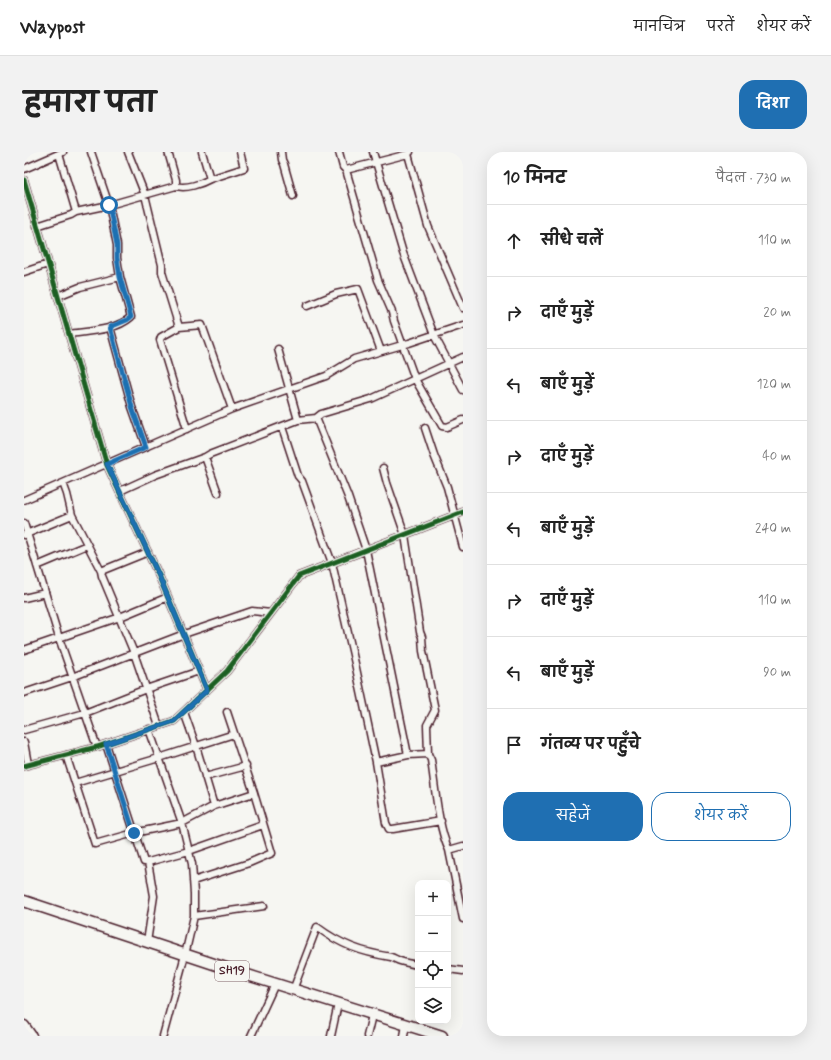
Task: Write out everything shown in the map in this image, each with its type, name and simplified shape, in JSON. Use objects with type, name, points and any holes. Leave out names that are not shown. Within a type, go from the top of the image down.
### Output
[{"type":"main road","name":"SH19","points":[[24,901],[185,955],[440,1036]]},
{"type":"main road","points":[[24,1026],[31,1036]]},
{"type":"street","points":[[69,334],[110,327],[131,317],[120,277],[117,258],[117,245],[109,205],[91,152]]},
{"type":"street","points":[[128,152],[145,195],[162,265],[162,272],[179,327]]},
{"type":"street","points":[[168,152],[176,180],[176,186]]},
{"type":"street","points":[[202,152],[210,179]]},
{"type":"street","points":[[37,226],[76,212],[109,205],[176,186],[181,188],[205,182],[244,168],[240,152]]},
{"type":"street","points":[[281,152],[293,196]]},
{"type":"street","points":[[339,152],[343,167],[346,170],[378,280],[392,312],[415,379],[442,426],[447,427],[463,420]]},
{"type":"street","points":[[373,152],[403,253],[434,334],[463,390]]},
{"type":"street","points":[[24,169],[50,154],[61,153],[76,212]]},
{"type":"street","points":[[346,170],[409,153],[428,226],[463,308]]},
{"type":"street","points":[[24,180],[107,464],[168,597],[207,690]]},
{"type":"street","points":[[24,272],[48,264]]},
{"type":"street","points":[[58,296],[80,286],[120,277]]},
{"type":"street","points":[[307,306],[336,294],[358,289],[381,351]]},
{"type":"street","points":[[187,429],[160,340],[161,337],[179,327],[202,325],[232,409]]},
{"type":"street","points":[[24,500],[232,409],[326,376],[354,359],[403,345],[463,325]]},
{"type":"street","points":[[110,327],[132,407],[146,447]]},
{"type":"street","points":[[278,349],[298,420]]},
{"type":"street","points":[[120,492],[155,475],[298,420],[316,418],[321,414],[371,399],[463,357]]},
{"type":"street","points":[[316,418],[348,497],[366,550],[408,755]]},
{"type":"street","points":[[282,427],[298,476],[302,481],[332,563],[376,762],[386,823],[389,829],[393,829],[441,820]]},
{"type":"street","points":[[425,428],[456,515],[463,547]]},
{"type":"street","points":[[205,457],[218,493]]},
{"type":"street","points":[[383,468],[386,483],[405,535],[423,651],[435,710],[427,725],[428,754],[431,760],[441,820],[446,844],[449,850],[463,919]]},
{"type":"street","points":[[63,484],[72,515],[101,571],[120,617],[159,726]]},
{"type":"street","points":[[24,742],[26,765],[97,747],[174,721],[227,671],[299,576],[463,512]]},
{"type":"street","points":[[26,535],[72,515]]},
{"type":"street","points":[[24,523],[26,535],[37,566],[58,638],[97,747]]},
{"type":"street","points":[[37,566],[54,560],[62,554],[87,545]]},
{"type":"street","points":[[101,571],[148,552]]},
{"type":"street","points":[[24,598],[45,593]]},
{"type":"street","points":[[24,650],[120,617],[168,597]]},
{"type":"street","points":[[24,693],[252,612],[271,613]]},
{"type":"street","points":[[24,730],[85,713],[146,689],[199,671]]},
{"type":"street","points":[[184,712],[214,806]]},
{"type":"street","points":[[193,881],[249,863],[272,853],[228,712]]},
{"type":"street","points":[[149,729],[182,823],[192,864],[193,881],[194,916],[163,1036]]},
{"type":"street","points":[[76,783],[234,734]]},
{"type":"street","points":[[106,744],[144,862],[189,852],[263,825]]},
{"type":"street","points":[[376,762],[408,755],[428,754]]},
{"type":"street","points":[[66,755],[95,844],[134,833],[182,823],[214,806],[254,793]]},
{"type":"street","points":[[205,777],[246,766]]},
{"type":"street","points":[[449,850],[463,846]]},
{"type":"street","points":[[147,942],[154,896],[148,862]]},
{"type":"street","points":[[194,916],[264,906]]},
{"type":"street","points":[[293,990],[316,927],[332,939],[350,947],[384,957],[393,957],[398,960],[415,964]]},
{"type":"street","points":[[451,969],[463,971]]},
{"type":"street","points":[[251,1036],[275,984]]},
{"type":"street","points":[[331,1036],[338,1004]]},
{"type":"street","points":[[367,1036],[372,1014]]},
{"type":"street","points":[[404,1036],[406,1025]]},
{"type":"cycle path","points":[[24,180],[107,465],[159,576],[207,690]]},
{"type":"cycle path","points":[[24,766],[97,747],[174,721],[227,671],[299,576],[463,512]]},
{"type":"route","points":[[109,205],[117,245],[117,258],[120,277],[131,317],[110,327],[132,407],[146,447],[107,464],[159,576],[207,690],[174,721],[106,744],[134,833]]}]
